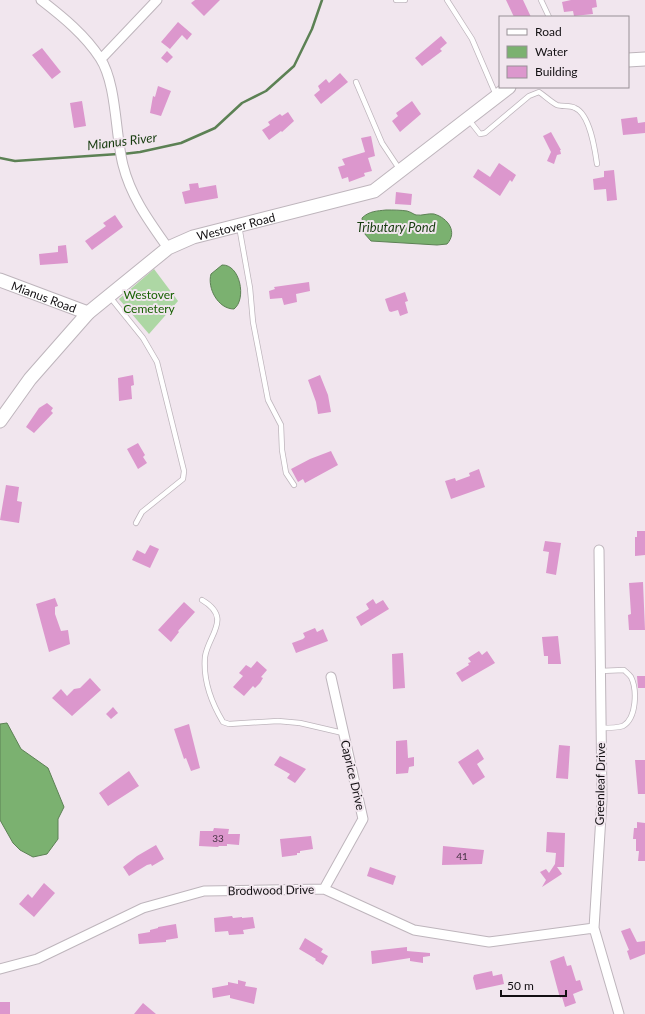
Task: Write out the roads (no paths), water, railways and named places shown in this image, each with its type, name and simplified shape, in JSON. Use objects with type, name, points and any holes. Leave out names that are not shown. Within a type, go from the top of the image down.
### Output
[{"type":"street","points":[[41,0],[82,35],[101,59],[108,78],[123,166],[136,201],[168,248]]},
{"type":"street","points":[[101,59],[157,0]]},
{"type":"street","points":[[629,60],[645,59]]},
{"type":"street","name":"Westover Road","points":[[0,421],[5,408],[88,313],[168,248],[192,237],[374,191],[508,88]]},
{"type":"street","name":"Mianus Road","points":[[0,280],[88,313]]},
{"type":"street","name":"Greenleaf Drive","points":[[599,550],[602,800],[594,928],[619,1014]]},
{"type":"street","name":"Caprice Drive","points":[[324,889],[363,819],[331,677]]},
{"type":"street","name":"Brodwood Drive","points":[[0,969],[37,959],[144,908],[204,891],[324,889],[414,930],[489,942],[594,928]]},
{"type":"lane","points":[[396,0],[405,0]]},
{"type":"lane","points":[[447,0],[472,39],[497,96]]},
{"type":"lane","points":[[541,0],[549,16]]},
{"type":"lane","points":[[356,82],[382,143],[400,171]]},
{"type":"lane","points":[[468,119],[480,134],[485,133],[529,96],[539,92],[557,105],[575,107],[580,111],[586,121],[593,141],[597,164]]},
{"type":"lane","points":[[239,226],[250,288],[253,322],[268,400],[281,425],[282,450],[286,472],[294,485]]},
{"type":"lane","points":[[109,295],[142,338],[157,362],[184,471],[183,479],[142,512],[136,523]]},
{"type":"lane","points":[[202,600],[211,606],[217,621],[217,628],[206,656],[205,677],[209,694],[223,722],[229,724],[278,721],[300,723],[343,732]]},
{"type":"lane","points":[[600,671],[624,670],[630,676],[635,696],[631,717],[626,723],[622,726],[601,728]]},
{"type":"water","name":"Tributary Pond","points":[[376,211],[407,211],[416,215],[434,214],[447,222],[450,226],[452,235],[447,244],[437,245],[371,241],[364,233],[362,218]]},
{"type":"water","points":[[222,265],[228,266],[233,270],[240,283],[240,298],[234,309],[223,306],[212,291],[210,280],[211,274]]},
{"type":"water","points":[[7,723],[21,749],[48,768],[64,807],[58,819],[58,839],[47,854],[33,857],[20,850],[13,843],[0,820],[0,724]]},
{"type":"waterway","name":"Mianus River","points":[[123,154],[140,152],[181,143],[215,128],[242,103],[266,91],[294,66],[312,29],[322,0]]},
{"type":"waterway","name":"Mianus River","points":[[0,158],[15,161],[118,154]]},
{"type":"park label","name":"Westover Cemetery","points":[[149,301]]}]
